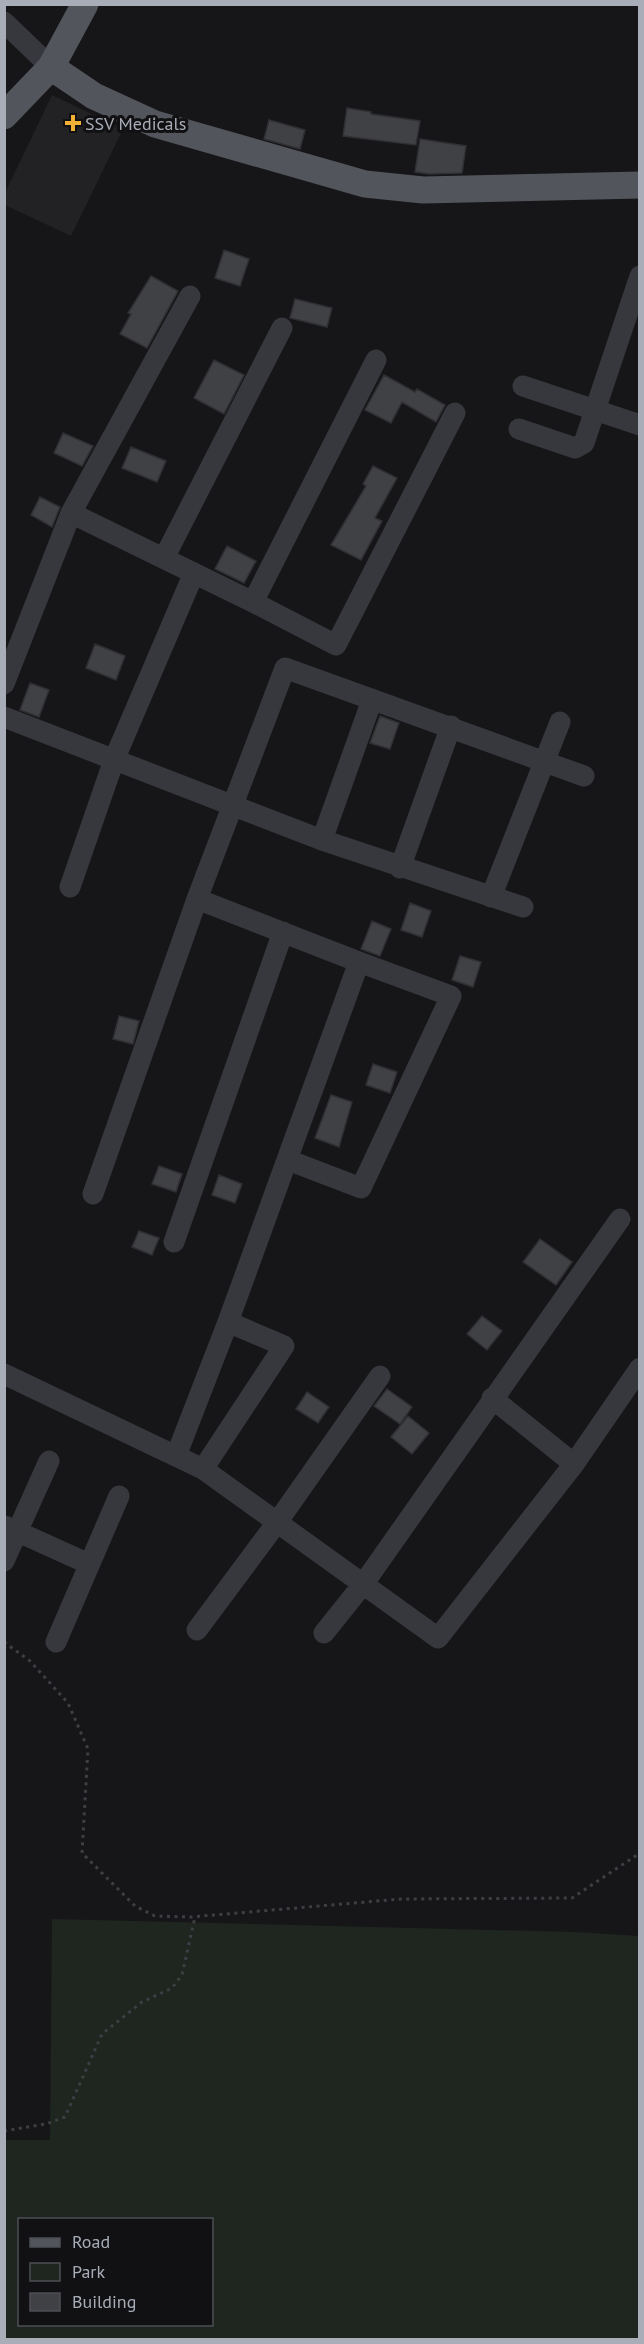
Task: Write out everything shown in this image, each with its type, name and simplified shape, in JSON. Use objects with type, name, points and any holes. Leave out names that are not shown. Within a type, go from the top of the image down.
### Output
[{"type":"main road","points":[[4,116],[51,67],[85,4]]},
{"type":"main road","points":[[51,67],[94,96],[155,124],[365,184],[423,190],[639,185]]},
{"type":"street","points":[[4,22],[51,67]]},
{"type":"street","points":[[519,429],[575,448],[584,443],[639,276]]},
{"type":"street","points":[[4,684],[71,513],[190,296]]},
{"type":"street","points":[[164,558],[282,328]]},
{"type":"street","points":[[253,602],[376,360]]},
{"type":"street","points":[[523,386],[639,425]]},
{"type":"street","points":[[71,513],[336,645],[455,413]]},
{"type":"street","points":[[70,887],[114,760],[194,573]]},
{"type":"street","points":[[93,1194],[197,899],[285,668],[584,776]]},
{"type":"street","points":[[322,840],[372,700]]},
{"type":"street","points":[[4,717],[322,840],[400,868],[524,907]]},
{"type":"street","points":[[491,897],[560,722]]},
{"type":"street","points":[[400,868],[450,726]]},
{"type":"street","points":[[197,899],[451,996],[361,1188],[288,1160]]},
{"type":"street","points":[[174,1242],[283,932]]},
{"type":"street","points":[[176,1456],[288,1160],[358,962]]},
{"type":"street","points":[[324,1633],[364,1583],[620,1219]]},
{"type":"street","points":[[204,1469],[284,1346],[228,1322]]},
{"type":"street","points":[[4,1374],[204,1469],[438,1638],[574,1464],[639,1368]]},
{"type":"street","points":[[197,1630],[278,1521],[380,1376]]},
{"type":"street","points":[[492,1398],[574,1464]]},
{"type":"street","points":[[4,1561],[11,1529],[49,1461]]},
{"type":"street","points":[[56,1642],[119,1496]]},
{"type":"street","points":[[11,1529],[89,1564]]},
{"type":"path","points":[[4,1642],[30,1660],[68,1703],[88,1749],[82,1853],[135,1906],[155,1916],[195,1917],[401,1899],[572,1898],[639,1854]]},
{"type":"path","points":[[4,2131],[46,2124],[65,2117],[102,2034],[142,2002],[172,1988],[182,1975],[195,1917]]},
{"type":"shaded area","points":[[52,95],[123,129],[71,236],[5,205],[5,193]]},
{"type":"green space","points":[[52,1919],[575,1932],[639,1936],[639,2339],[5,2339],[5,2140],[50,2140]]},
{"type":"building","points":[[347,108],[420,121],[416,145],[343,136]]},
{"type":"building","points":[[269,120],[305,130],[300,149],[264,139]]},
{"type":"building","points":[[420,139],[466,146],[462,173],[415,172]]},
{"type":"building","points":[[224,250],[249,259],[240,286],[215,278]]},
{"type":"building","points":[[151,276],[178,291],[147,348],[120,334],[131,314],[128,313]]},
{"type":"building","points":[[295,299],[332,308],[327,327],[290,318]]},
{"type":"building","points":[[214,360],[244,375],[224,414],[194,398]]},
{"type":"building","points":[[384,375],[415,392],[417,389],[445,405],[436,422],[402,402],[391,423],[365,410]]},
{"type":"building","points":[[63,433],[93,446],[82,466],[54,453]]},
{"type":"building","points":[[131,447],[166,461],[157,482],[122,468]]},
{"type":"building","points":[[373,466],[397,478],[375,518],[382,521],[361,560],[331,545],[366,486],[363,484]]},
{"type":"building","points":[[40,497],[60,507],[52,527],[31,515]]},
{"type":"building","points":[[227,546],[256,561],[244,583],[215,569]]},
{"type":"building","points":[[95,644],[125,656],[116,680],[86,668]]},
{"type":"building","points":[[30,683],[49,690],[39,717],[20,710]]},
{"type":"building","points":[[380,716],[399,723],[390,749],[370,743]]},
{"type":"building","points":[[410,903],[431,911],[422,937],[401,930]]},
{"type":"building","points":[[372,921],[391,929],[380,956],[361,949]]},
{"type":"building","points":[[460,956],[481,962],[473,987],[452,980]]},
{"type":"building","points":[[119,1016],[139,1021],[133,1044],[113,1039]]},
{"type":"building","points":[[373,1064],[397,1072],[390,1093],[366,1085]]},
{"type":"building","points":[[331,1095],[352,1102],[339,1147],[315,1138]]},
{"type":"building","points":[[159,1166],[182,1174],[176,1192],[152,1184]]},
{"type":"building","points":[[219,1175],[242,1184],[235,1203],[212,1195]]},
{"type":"building","points":[[139,1231],[159,1238],[152,1255],[132,1247]]},
{"type":"building","points":[[540,1239],[572,1262],[556,1285],[523,1262]]},
{"type":"building","points":[[482,1316],[502,1331],[487,1350],[467,1334]]},
{"type":"building","points":[[387,1389],[412,1407],[400,1424],[374,1406]]},
{"type":"building","points":[[307,1392],[329,1407],[318,1423],[296,1409]]},
{"type":"building","points":[[408,1416],[429,1433],[412,1454],[391,1437]]},
{"type":"place","name":"SSV Medicals","points":[[73,123]]}]
